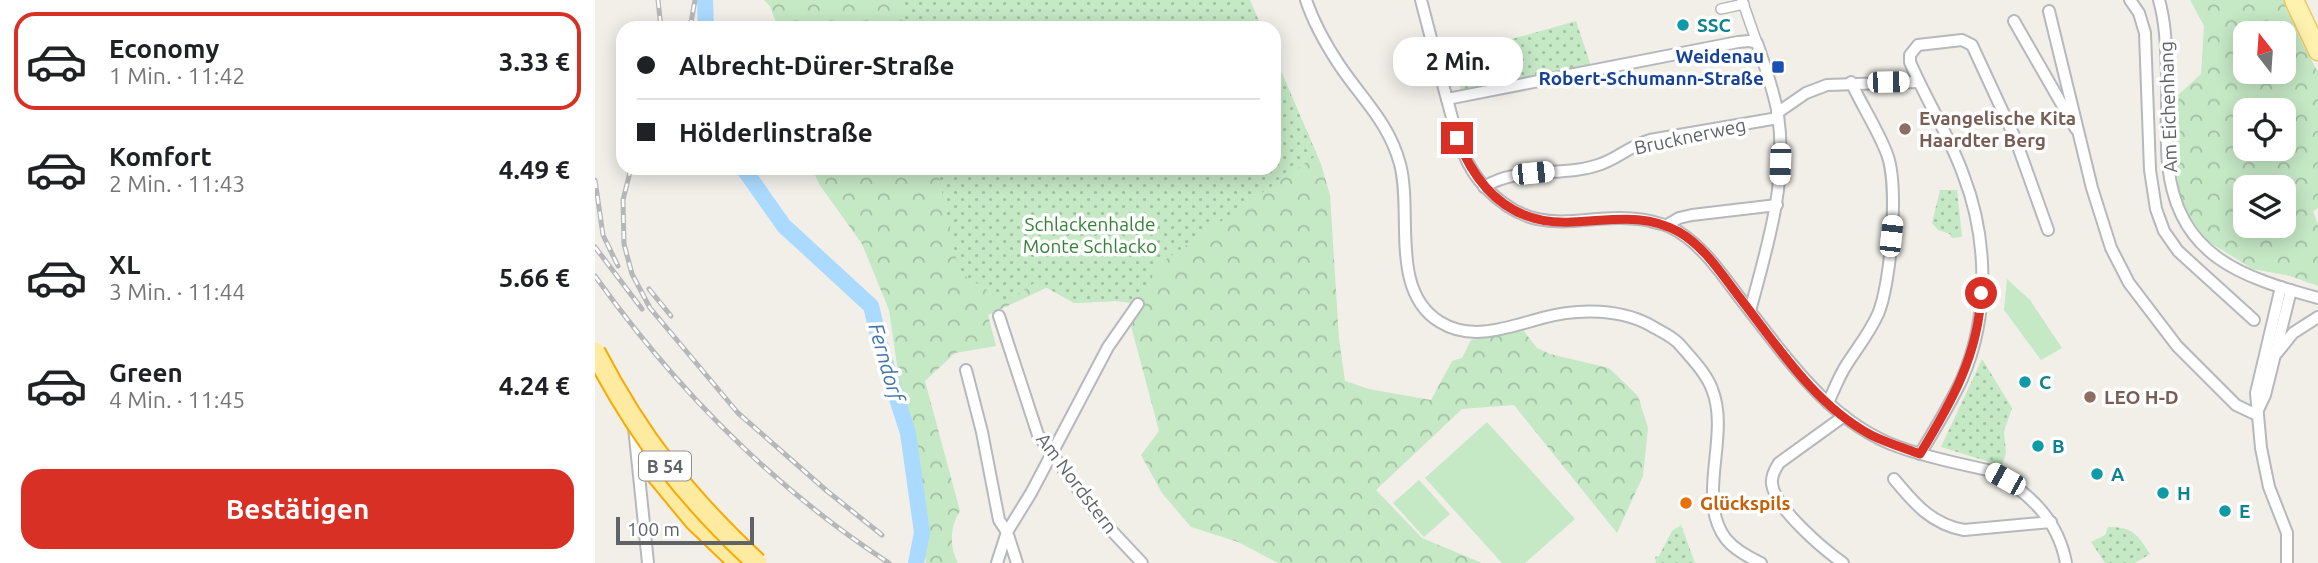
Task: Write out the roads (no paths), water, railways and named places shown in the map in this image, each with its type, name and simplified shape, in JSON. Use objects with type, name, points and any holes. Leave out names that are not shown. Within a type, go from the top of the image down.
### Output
[{"type":"highway","name":"B 54","points":[[595,352],[624,404],[669,471],[704,512],[757,563]]},
{"type":"highway","name":"B 54","points":[[595,379],[628,435],[659,478],[695,521],[739,563]]},
{"type":"main road","points":[[2294,0],[2318,51]]},
{"type":"street","points":[[1306,0],[1319,32],[1340,67],[1383,122],[1393,143],[1405,187],[1409,281],[1424,308],[1439,322],[1468,332],[1493,331],[1544,317],[1602,312],[1648,323],[1678,342],[1708,382],[1716,407],[1718,436],[1713,509],[1719,528],[1737,550],[1761,563]]},
{"type":"street","points":[[1422,0],[1457,138],[1467,164],[1484,187],[1501,203],[1519,213],[1552,223],[1631,218],[1667,225],[1686,236],[1704,252],[1807,383],[1828,403],[1869,434],[1920,454],[1991,471],[2027,494],[2052,522],[2066,563]]},
{"type":"street","points":[[2130,0],[2139,13],[2145,33],[2150,170],[2155,209],[2164,231],[2178,251],[2254,320]]},
{"type":"street","name":"Am Eichenhang","points":[[2159,0],[2165,31],[2168,164],[2176,206],[2190,231],[2202,246],[2218,259],[2249,276],[2318,298]]},
{"type":"street","points":[[1721,9],[1743,2],[1778,116],[1780,148],[1777,205],[1750,312]]},
{"type":"street","points":[[2049,11],[2099,215],[2111,248],[2129,284],[2187,356],[2236,405],[2258,412]]},
{"type":"street","points":[[2014,21],[2082,141]]},
{"type":"street","points":[[1920,454],[1951,402],[1970,356],[1981,305],[1982,275],[1977,225],[1964,174],[1910,62],[1910,55],[1918,46],[1962,40],[1972,46],[2015,138],[2048,230]]},
{"type":"street","points":[[1447,99],[1738,42],[1757,43]]},
{"type":"street","points":[[1778,116],[1806,93],[1826,85],[1850,82],[1918,82]]},
{"type":"street","points":[[1828,403],[1845,367],[1870,331],[1879,310],[1884,290],[1892,218],[1892,176],[1887,154],[1850,82]]},
{"type":"street","name":"Brucknerweg","points":[[1484,187],[1507,176],[1601,164],[1636,144],[1650,140],[1778,116]]},
{"type":"street","points":[[1667,225],[1692,215],[1777,205]]},
{"type":"street","points":[[2258,412],[2265,396],[2275,355],[2286,288]]},
{"type":"street","points":[[2286,288],[2256,393],[2261,448],[2269,487],[2287,533],[2287,563]]},
{"type":"street","points":[[997,563],[1007,532],[1031,493],[1108,347],[1138,304]]},
{"type":"street","name":"Am Nordstern","points":[[999,316],[1038,435],[1097,515],[1142,563]]},
{"type":"street","points":[[2275,355],[2293,333],[2318,317]]},
{"type":"street","points":[[966,370],[982,432],[999,520],[1007,532],[1017,563]]},
{"type":"street","points":[[626,384],[636,439],[648,563]]},
{"type":"street","points":[[1843,563],[1787,511],[1774,493],[1771,481],[1779,463],[1844,416]]},
{"type":"street","points":[[1894,479],[1927,514],[1951,528],[1963,530],[2052,522]]},
{"type":"waterway","name":"Ferndorf","points":[[705,0],[706,21]]},
{"type":"waterway","name":"Ferndorf","points":[[748,175],[784,226],[871,306],[883,355],[908,433],[922,533],[916,563]]},
{"type":"railway","points":[[658,0],[660,21]]},
{"type":"railway","points":[[691,21],[695,0]]},
{"type":"railway","points":[[629,175],[623,200],[624,244],[632,274],[650,308],[738,413],[882,535]]},
{"type":"railway","points":[[595,180],[603,235],[618,266]]},
{"type":"railway","points":[[595,247],[642,309]]},
{"type":"railway","points":[[595,276],[659,358],[729,433],[805,502],[889,563]]},
{"type":"railway","points":[[649,289],[671,316]]},
{"type":"place","name":"SSC","points":[[1683,25]]},
{"type":"place","name":"Weidenau Robert-Schumann-Straße","points":[[1778,67]]},
{"type":"place","name":"Evangelische Kita Haardter Berg","points":[[1905,129]]},
{"type":"place","name":"C","points":[[2025,382]]},
{"type":"place","name":"LEO H-D","points":[[2090,397]]},
{"type":"place","name":"B","points":[[2038,446]]},
{"type":"place","name":"A","points":[[2097,474]]},
{"type":"place","name":"H","points":[[2163,493]]},
{"type":"place","name":"Glückspils","points":[[1686,503]]},
{"type":"place","name":"E","points":[[2225,511]]},
{"type":"park label","name":"Schlackenhalde Monte Schlacko","points":[[1090,235]]}]
